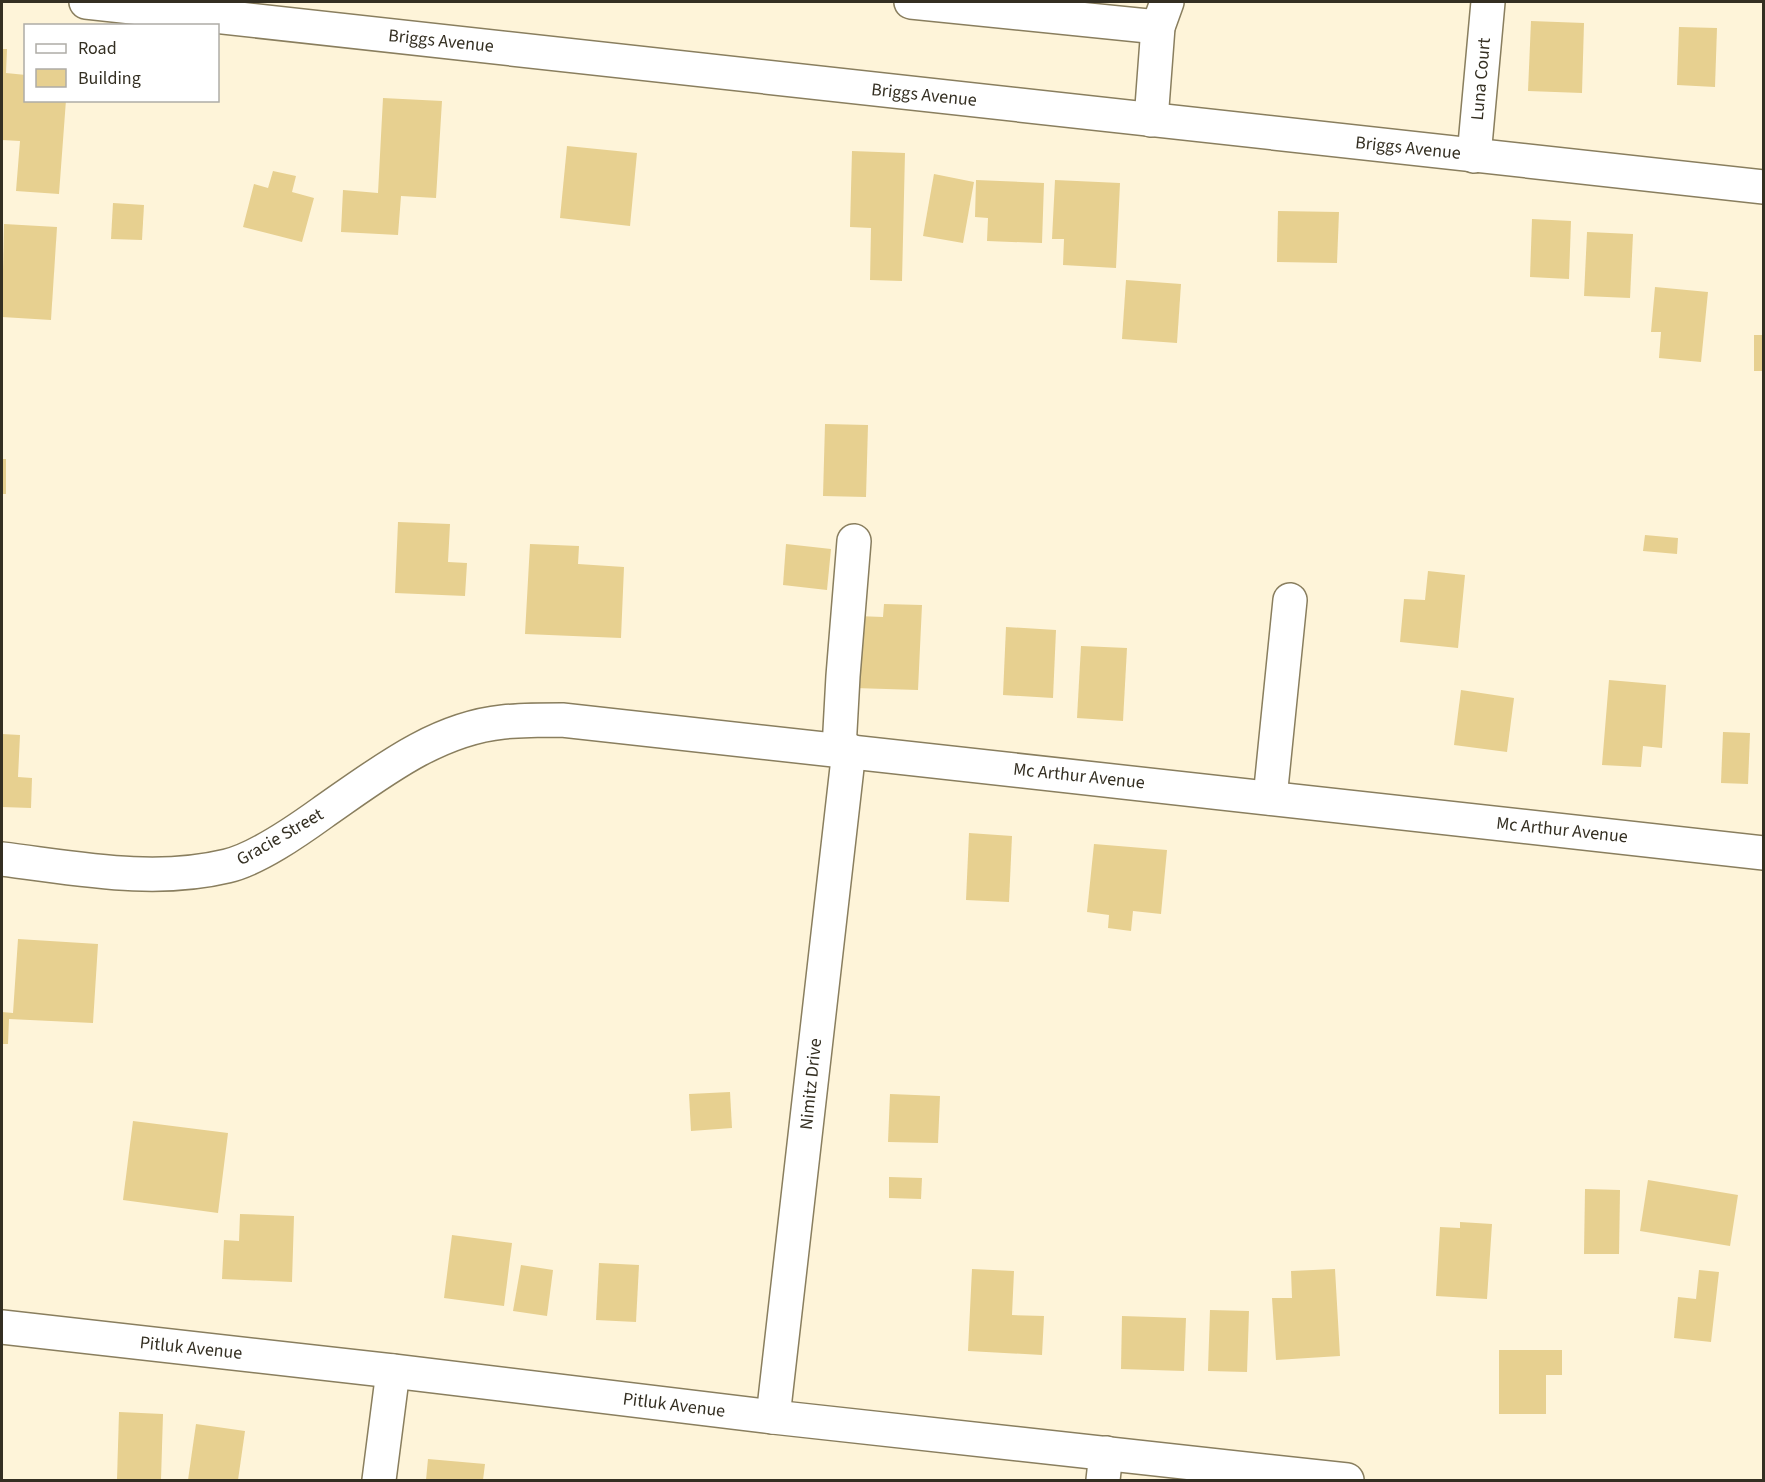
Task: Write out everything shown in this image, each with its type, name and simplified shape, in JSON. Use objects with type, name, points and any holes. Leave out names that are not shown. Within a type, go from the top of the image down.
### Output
[{"type":"street","name":"Briggs Avenue","points":[[86,2],[1764,186]]},
{"type":"street","points":[[911,2],[1162,14],[1151,120]]},
{"type":"street","name":"Luna Court","points":[[1474,156],[1488,2]]},
{"type":"street","name":"Nimitz Drive","points":[[773,1417],[844,750],[843,676],[854,541]]},
{"type":"street","points":[[1270,798],[1290,600]]},
{"type":"street","name":"Mc Arthur Avenue","points":[[401,759],[447,735],[479,727],[501,722],[562,720],[1764,853]]},
{"type":"street","name":"Gracie Street","points":[[2,859],[138,875],[181,873],[229,866],[265,850],[295,832],[401,759]]},
{"type":"street","name":"Pitluk Avenue","points":[[2,1327],[773,1417],[1104,1467],[1347,1480]]},
{"type":"street","points":[[380,1480],[393,1371]]},
{"type":"building","points":[[1531,21],[1584,23],[1582,93],[1528,91]]},
{"type":"building","points":[[1679,27],[1717,28],[1715,87],[1677,85]]},
{"type":"building","points":[[2,49],[7,49],[6,73],[24,75],[24,102],[66,102],[59,194],[16,191],[20,141],[2,140]]},
{"type":"building","points":[[383,98],[442,101],[436,198],[401,196],[398,235],[341,232],[343,190],[378,193]]},
{"type":"building","points":[[567,146],[637,153],[630,226],[560,218]]},
{"type":"building","points":[[852,151],[905,153],[902,281],[870,280],[871,228],[850,227]]},
{"type":"building","points":[[273,171],[296,176],[292,192],[314,198],[302,242],[243,227],[254,184],[268,188]]},
{"type":"building","points":[[934,174],[974,182],[963,243],[923,236]]},
{"type":"building","points":[[976,180],[1044,183],[1042,243],[987,241],[988,218],[975,217]]},
{"type":"building","points":[[1055,180],[1120,183],[1116,268],[1063,265],[1064,239],[1052,239]]},
{"type":"building","points":[[113,203],[144,205],[142,240],[111,239]]},
{"type":"building","points":[[1278,211],[1339,212],[1337,263],[1277,262]]},
{"type":"building","points":[[1532,219],[1571,221],[1569,279],[1530,277]]},
{"type":"building","points":[[4,224],[57,227],[51,320],[2,317]]},
{"type":"building","points":[[1587,232],[1633,234],[1630,298],[1584,296]]},
{"type":"building","points":[[1126,280],[1181,284],[1177,343],[1122,339]]},
{"type":"building","points":[[1655,287],[1708,292],[1701,362],[1659,358],[1661,332],[1651,332]]},
{"type":"building","points":[[1754,335],[1764,335],[1764,371],[1754,371]]},
{"type":"building","points":[[825,424],[868,425],[866,497],[823,496]]},
{"type":"building","points":[[2,459],[6,459],[6,494],[2,494]]},
{"type":"building","points":[[398,522],[450,524],[448,562],[467,563],[465,596],[395,593]]},
{"type":"building","points":[[1645,535],[1678,538],[1677,554],[1643,551]]},
{"type":"building","points":[[530,544],[579,546],[578,564],[624,567],[621,638],[525,634]]},
{"type":"building","points":[[786,544],[831,549],[827,590],[783,585]]},
{"type":"building","points":[[1428,571],[1465,575],[1458,648],[1400,642],[1404,599],[1425,600]]},
{"type":"building","points":[[884,604],[922,605],[918,690],[854,688],[857,616],[883,617]]},
{"type":"building","points":[[1006,627],[1056,630],[1053,698],[1003,695]]},
{"type":"building","points":[[1081,646],[1127,648],[1123,721],[1077,718]]},
{"type":"building","points":[[1609,680],[1666,685],[1662,748],[1643,746],[1641,767],[1602,765]]},
{"type":"building","points":[[1461,690],[1514,698],[1507,752],[1454,745]]},
{"type":"building","points":[[1723,732],[1750,733],[1748,784],[1721,783]]},
{"type":"building","points":[[2,734],[20,735],[18,777],[32,778],[31,808],[2,807]]},
{"type":"building","points":[[969,833],[1012,836],[1009,902],[966,900]]},
{"type":"building","points":[[1094,844],[1167,850],[1161,914],[1133,911],[1131,931],[1108,928],[1109,915],[1087,912]]},
{"type":"building","points":[[18,939],[98,944],[93,1023],[9,1019],[8,1044],[2,1044],[2,1012],[13,1013]]},
{"type":"building","points":[[730,1092],[732,1128],[691,1131],[689,1094]]},
{"type":"building","points":[[890,1094],[940,1096],[938,1143],[888,1142]]},
{"type":"building","points":[[133,1121],[228,1133],[218,1213],[123,1200]]},
{"type":"building","points":[[889,1177],[922,1178],[921,1199],[889,1198]]},
{"type":"building","points":[[1648,1180],[1738,1195],[1730,1246],[1640,1231]]},
{"type":"building","points":[[1585,1189],[1620,1190],[1619,1254],[1584,1254]]},
{"type":"building","points":[[240,1214],[294,1216],[292,1282],[222,1279],[224,1240],[239,1241]]},
{"type":"building","points":[[1460,1222],[1492,1224],[1487,1299],[1436,1296],[1440,1227],[1460,1228]]},
{"type":"building","points":[[452,1235],[512,1243],[504,1306],[444,1298]]},
{"type":"building","points":[[599,1263],[639,1265],[636,1322],[596,1320]]},
{"type":"building","points":[[521,1265],[553,1270],[547,1316],[513,1311]]},
{"type":"building","points":[[972,1269],[1014,1271],[1012,1315],[1044,1316],[1042,1355],[968,1351]]},
{"type":"building","points":[[1335,1269],[1340,1356],[1276,1360],[1272,1298],[1292,1298],[1291,1271]]},
{"type":"building","points":[[1699,1270],[1719,1272],[1711,1342],[1674,1338],[1678,1297],[1696,1299]]},
{"type":"building","points":[[1210,1310],[1249,1311],[1247,1372],[1208,1371]]},
{"type":"building","points":[[1122,1316],[1186,1318],[1184,1371],[1121,1369]]},
{"type":"building","points":[[1499,1350],[1562,1350],[1562,1375],[1546,1375],[1546,1414],[1499,1414]]},
{"type":"building","points":[[119,1412],[163,1414],[161,1480],[117,1480]]},
{"type":"building","points":[[196,1424],[245,1431],[238,1480],[188,1480]]},
{"type":"building","points":[[428,1459],[485,1464],[483,1480],[426,1480]]}]
